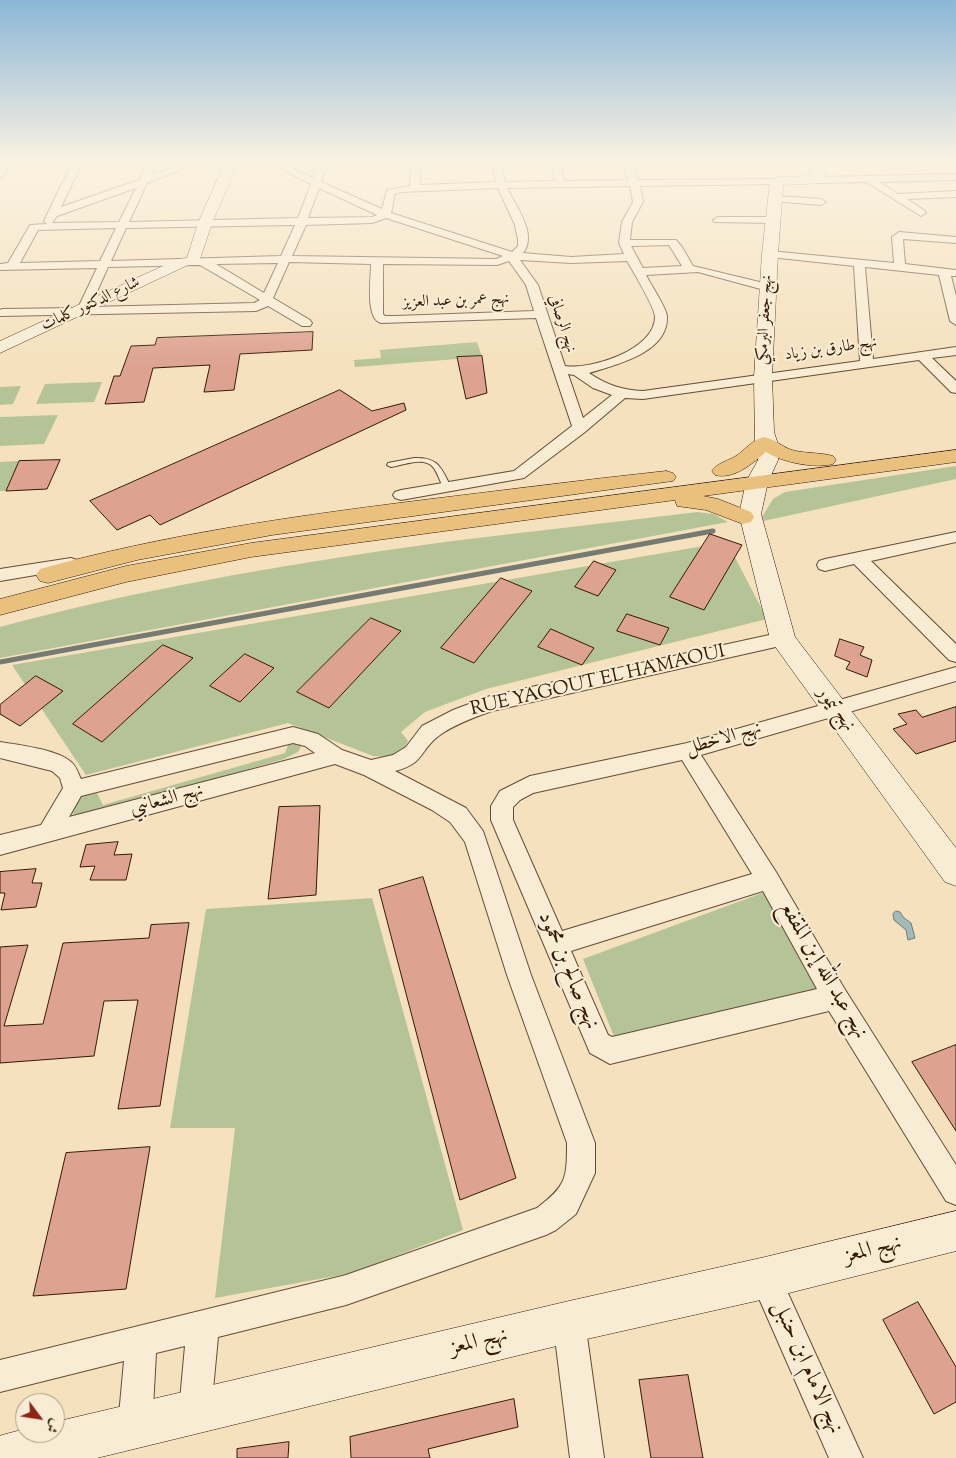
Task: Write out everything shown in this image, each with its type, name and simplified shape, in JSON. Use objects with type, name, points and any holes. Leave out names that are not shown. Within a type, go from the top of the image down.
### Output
[{"type":"highway","points":[[748,475],[744,460],[765,439],[785,455],[827,466]]},
{"type":"highway","points":[[624,502],[748,475],[956,444]]},
{"type":"highway","points":[[11,587],[126,574],[251,550],[624,502],[702,502],[749,519],[760,502],[768,494],[827,466],[903,451]]},
{"type":"highway","points":[[0,608],[11,587],[110,558],[199,539],[268,527],[519,494],[956,456]]},
{"type":"highway","points":[[561,509],[589,502],[731,480],[748,475]]},
{"type":"street","points":[[12,267],[32,231]]},
{"type":"street","points":[[80,310],[120,231]]},
{"type":"street","points":[[192,262],[203,231]]},
{"type":"street","points":[[2,313],[256,307],[267,300],[298,231]]},
{"type":"street","points":[[436,231],[514,256],[572,260],[632,257]]},
{"type":"street","points":[[0,267],[285,259],[497,262],[514,256],[523,245],[524,240],[521,231]]},
{"type":"street","points":[[578,372],[628,356],[646,346],[657,335],[661,325],[661,315],[624,243],[626,231]]},
{"type":"street","name":"نهج جعفر البرمكي","points":[[749,519],[748,475],[768,460],[765,439],[763,377],[773,231]]},
{"type":"street","points":[[900,267],[897,237],[899,235],[956,240]]},
{"type":"street","points":[[624,243],[672,242],[677,247],[689,269]]},
{"type":"street","points":[[770,254],[950,272],[956,321]]},
{"type":"street","name":"نهج الرصافي","points":[[514,256],[515,263],[532,285],[559,369],[578,372],[598,385],[622,394]]},
{"type":"street","name":"نهج عمر بن عبد العزيز","points":[[377,260],[377,314],[382,319],[540,314]]},
{"type":"street","points":[[192,262],[267,300],[306,323]]},
{"type":"street","name":"شارع الدكتور كلمات","points":[[0,348],[80,310],[192,262]]},
{"type":"street","points":[[859,263],[867,362]]},
{"type":"street","points":[[640,272],[704,270],[768,287]]},
{"type":"street","name":"نهج طارق بن زياد","points":[[622,394],[643,395],[956,351]]},
{"type":"street","points":[[921,356],[956,389]]},
{"type":"street","points":[[559,369],[580,428]]},
{"type":"street","points":[[401,495],[519,475],[622,394]]},
{"type":"street","name":"نهج تيمور","points":[[749,519],[782,639],[956,872]]},
{"type":"street","points":[[825,565],[956,536]]},
{"type":"street","points":[[858,558],[956,654]]},
{"type":"street","name":"RUE YAGOUT EL HAMAOUI","points":[[371,769],[399,762],[413,753],[429,732],[460,715],[490,704],[782,639]]},
{"type":"street","name":"نهج الاخطل","points":[[500,810],[502,803],[514,793],[530,785],[687,750],[956,674]]},
{"type":"street","points":[[0,1376],[346,1290],[546,1220],[566,1204],[581,1172],[581,1143],[519,976],[475,838],[458,815],[371,769],[335,756],[311,740],[293,735],[74,789],[48,833]]},
{"type":"street","points":[[0,750],[30,756],[63,768],[71,780],[74,789]]},
{"type":"street","name":"نهج عبد الله إبن المقفع","points":[[687,750],[768,879],[835,997],[956,1191]]},
{"type":"street","name":"نهج الشعانبي","points":[[0,845],[335,756]]},
{"type":"street","name":"نهج صالح بن محمود","points":[[500,810],[502,820],[599,1044],[610,1051],[835,997]]},
{"type":"street","points":[[557,944],[768,879]]},
{"type":"street","name":"نهج المعز","points":[[30,1455],[195,1411],[569,1322],[765,1278],[956,1231]]},
{"type":"street","name":"نهج الامام ابن حنبل","points":[[765,1278],[846,1458]]},
{"type":"street","points":[[569,1322],[587,1458]]},
{"type":"street","points":[[195,1411],[203,1326]]},
{"type":"street","points":[[135,1426],[141,1342]]},
{"type":"lane","points":[[390,466],[423,459],[435,465],[447,487]]},
{"type":"green space","points":[[477,342],[482,357],[355,367],[354,360],[381,358],[380,350]]},
{"type":"green space","points":[[102,382],[94,402],[36,404],[45,384]]},
{"type":"green space","points":[[21,386],[13,404],[0,405],[0,387]]},
{"type":"green space","points":[[58,415],[44,444],[0,446],[0,417]]},
{"type":"green space","points":[[19,461],[6,491],[0,491],[0,462]]},
{"type":"green space","points":[[956,466],[956,479],[759,522],[773,499],[785,492]]},
{"type":"green space","points":[[697,512],[714,514],[728,522],[0,658],[0,627],[154,590],[311,562],[416,546]]},
{"type":"green space","points":[[727,542],[767,619],[486,689],[425,712],[401,732],[408,741],[403,751],[389,757],[373,756],[288,723],[86,775],[12,665]]},
{"type":"green space","points":[[290,740],[300,743],[301,747],[298,752],[284,759],[86,816],[72,814],[70,806],[77,798],[96,791],[103,805],[285,753]]},
{"type":"green space","points":[[765,892],[823,988],[615,1039],[583,959]]},
{"type":"green space","points":[[372,898],[463,1230],[352,1273],[215,1298],[235,1128],[170,1128],[206,909]]},
{"type":"water","points":[[896,911],[900,912],[911,923],[915,938],[908,940],[906,930],[894,920],[893,914]]},
{"type":"building","points":[[313,332],[312,350],[240,354],[234,390],[204,392],[210,365],[153,368],[144,402],[105,404],[114,376],[120,376],[131,346],[155,345],[157,338]]},
{"type":"building","points":[[482,356],[487,393],[466,399],[457,357]]},
{"type":"building","points":[[340,390],[372,411],[404,403],[406,410],[160,525],[150,515],[117,530],[90,501]]},
{"type":"building","points":[[60,460],[47,489],[6,491],[19,461]]},
{"type":"building","points":[[710,534],[742,545],[704,610],[670,597]]},
{"type":"building","points":[[594,561],[616,570],[598,596],[575,587]]},
{"type":"building","points":[[501,578],[532,591],[474,663],[441,648]]},
{"type":"building","points":[[627,614],[669,628],[660,645],[617,631]]},
{"type":"building","points":[[371,618],[401,631],[329,708],[297,692]]},
{"type":"building","points":[[551,629],[594,648],[582,665],[538,647]]},
{"type":"building","points":[[840,639],[864,647],[860,655],[872,660],[867,677],[846,669],[850,662],[835,656]]},
{"type":"building","points":[[163,645],[193,658],[102,742],[73,724]]},
{"type":"building","points":[[245,654],[274,668],[240,702],[210,686]]},
{"type":"building","points":[[36,676],[63,691],[20,726],[0,714],[0,705]]},
{"type":"building","points":[[956,707],[956,741],[916,754],[893,729],[907,724],[898,714],[916,710],[922,717]]},
{"type":"building","points":[[320,806],[316,895],[268,899],[279,807]]},
{"type":"building","points":[[118,842],[114,855],[132,854],[126,880],[90,880],[95,866],[80,867],[86,845]]},
{"type":"building","points":[[36,869],[32,883],[42,883],[36,907],[1,910],[5,893],[0,893],[0,872]]},
{"type":"building","points":[[423,877],[516,1178],[460,1200],[379,890]]},
{"type":"building","points":[[189,923],[160,1106],[118,1109],[138,1000],[104,1001],[94,1056],[0,1063],[0,947],[28,945],[4,1026],[43,1024],[63,943],[149,938],[151,925]]},
{"type":"building","points":[[956,1045],[956,1131],[912,1062]]},
{"type":"building","points":[[150,1147],[126,1289],[33,1296],[66,1153]]},
{"type":"building","points":[[918,1302],[956,1367],[956,1402],[934,1414],[883,1320]]},
{"type":"building","points":[[688,1375],[703,1458],[651,1458],[639,1380]]},
{"type":"building","points":[[514,1399],[518,1427],[428,1449],[430,1458],[351,1458],[350,1437]]},
{"type":"building","points":[[289,1442],[288,1458],[237,1458],[237,1449]]},
{"type":"waterway","points":[[0,662],[713,531]]}]
